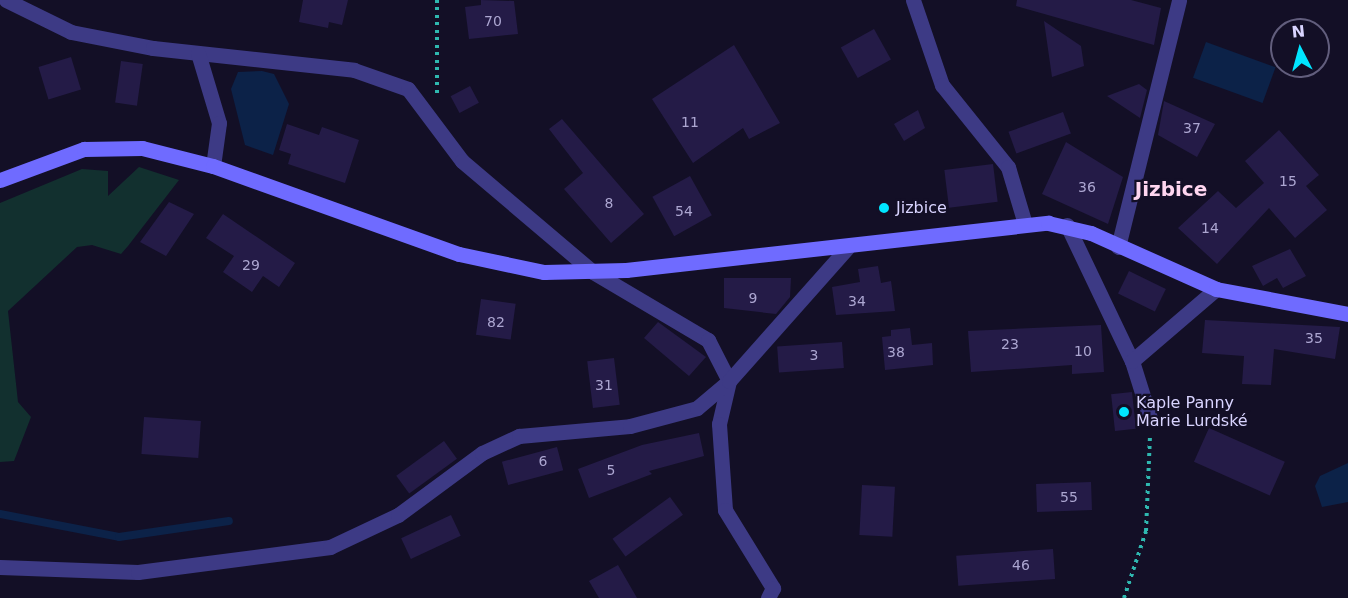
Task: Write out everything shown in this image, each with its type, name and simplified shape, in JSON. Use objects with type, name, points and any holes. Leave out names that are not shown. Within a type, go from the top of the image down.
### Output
[{"type":"street","points":[[6,0],[71,32],[198,53],[354,70],[408,89],[462,161],[593,272],[708,340],[729,381],[719,424],[725,510],[773,588],[768,598]]},
{"type":"street","points":[[913,0],[942,85],[1008,167],[1025,224]]},
{"type":"street","points":[[1118,247],[1179,0]]},
{"type":"street","points":[[198,53],[219,123],[213,166]]},
{"type":"street","points":[[0,180],[59,156],[112,146],[213,166],[484,261],[527,270],[593,272],[848,247],[1025,224],[1068,225],[1216,289],[1348,314]]},
{"type":"street","points":[[1068,225],[1132,361],[1150,418]]},
{"type":"street","points":[[0,567],[138,572],[330,547],[398,515],[482,453],[519,436],[630,426],[697,408],[729,381],[848,247]]},
{"type":"street","points":[[1132,361],[1216,289]]},
{"type":"path","points":[[436,0],[437,127]]},
{"type":"path","points":[[1124,598],[1146,531],[1150,418]]},
{"type":"green space","points":[[139,167],[179,180],[121,254],[92,245],[77,247],[8,311],[18,402],[31,417],[14,461],[0,462],[0,203],[82,169],[108,171],[108,196]]},
{"type":"water","points":[[1206,42],[1270,65],[1272,78],[1263,103],[1193,78]]},
{"type":"water","points":[[262,71],[274,74],[289,104],[273,155],[245,145],[231,89],[238,72]]},
{"type":"water","points":[[1348,463],[1348,502],[1322,507],[1315,486],[1320,476]]},
{"type":"building","points":[[303,0],[348,0],[342,25],[329,22],[328,28],[299,22]]},
{"type":"building","points":[[481,0],[514,1],[518,34],[469,39],[465,7],[481,5]]},
{"type":"building","points":[[1017,0],[1131,0],[1161,8],[1154,45],[1016,6]]},
{"type":"building","points":[[1044,21],[1081,46],[1084,66],[1052,77]]},
{"type":"building","points":[[874,29],[891,60],[858,78],[841,47]]},
{"type":"building","points":[[734,45],[780,123],[749,139],[743,128],[693,163],[652,99]]},
{"type":"building","points":[[71,57],[81,90],[48,99],[38,67]]},
{"type":"building","points":[[121,61],[143,64],[137,106],[115,103]]},
{"type":"building","points":[[1139,84],[1147,90],[1140,118],[1107,96]]},
{"type":"building","points":[[470,86],[479,103],[459,113],[451,96]]},
{"type":"building","points":[[1164,101],[1215,124],[1197,157],[1158,135]]},
{"type":"building","points":[[918,110],[925,128],[904,141],[894,124]]},
{"type":"building","points":[[1063,112],[1071,134],[1016,153],[1008,132]]},
{"type":"building","points":[[562,119],[644,214],[611,243],[564,189],[583,173],[549,129]]},
{"type":"building","points":[[287,124],[319,135],[322,127],[359,140],[345,183],[288,164],[291,154],[279,150]]},
{"type":"building","points":[[1279,130],[1319,175],[1306,186],[1327,210],[1295,238],[1269,208],[1217,264],[1178,228],[1218,191],[1236,208],[1264,183],[1245,161]]},
{"type":"building","points":[[1066,142],[1123,177],[1108,224],[1042,194]]},
{"type":"building","points":[[993,164],[998,202],[949,208],[944,170]]},
{"type":"building","points":[[690,176],[712,215],[674,236],[652,197]]},
{"type":"building","points":[[169,202],[194,214],[166,256],[140,242]]},
{"type":"building","points":[[223,214],[295,263],[279,287],[263,276],[252,292],[223,272],[234,256],[206,238]]},
{"type":"building","points":[[1290,249],[1306,276],[1283,288],[1277,278],[1263,286],[1252,266]]},
{"type":"building","points":[[878,266],[881,283],[891,281],[895,311],[836,315],[832,287],[860,282],[858,269]]},
{"type":"building","points":[[1129,271],[1166,289],[1155,311],[1118,293]]},
{"type":"building","points":[[724,278],[791,278],[790,297],[776,314],[724,308]]},
{"type":"building","points":[[481,299],[516,304],[511,340],[476,335]]},
{"type":"building","points":[[1205,320],[1340,327],[1335,359],[1274,349],[1271,385],[1242,384],[1244,356],[1202,353]]},
{"type":"building","points":[[658,322],[706,357],[689,376],[644,338]]},
{"type":"building","points":[[1101,325],[1104,372],[1072,374],[1072,365],[971,372],[968,331]]},
{"type":"building","points":[[910,328],[912,345],[932,343],[933,365],[885,370],[882,337],[891,336],[891,330]]},
{"type":"building","points":[[842,342],[844,368],[779,372],[777,347]]},
{"type":"building","points":[[614,358],[620,405],[593,408],[587,361]]},
{"type":"building","name":"Kaple Panny Marie Lurdské","points":[[1132,392],[1136,429],[1115,431],[1111,394]]},
{"type":"building","points":[[144,417],[201,421],[198,458],[141,454]]},
{"type":"building","points":[[1209,428],[1285,462],[1270,496],[1194,462]]},
{"type":"building","points":[[699,433],[704,456],[649,471],[652,474],[589,498],[578,469],[642,445]]},
{"type":"building","points":[[444,441],[457,459],[409,493],[396,476]]},
{"type":"building","points":[[557,447],[563,470],[508,485],[502,462]]},
{"type":"building","points":[[1091,482],[1092,510],[1037,512],[1036,484]]},
{"type":"building","points":[[862,485],[895,487],[892,537],[859,535]]},
{"type":"building","points":[[670,497],[683,515],[625,557],[613,539]]},
{"type":"building","points":[[451,515],[461,536],[411,559],[401,538]]},
{"type":"building","points":[[1053,549],[1055,579],[958,586],[956,556]]},
{"type":"building","points":[[618,565],[637,598],[599,598],[589,581]]},
{"type":"waterway","points":[[0,514],[119,537],[229,521]]},
{"type":"place","name":"Jizbice","points":[[884,208]]},
{"type":"place","name":"Kaple Panny Marie Lurdské","points":[[1124,412]]},
{"type":"district","name":"Jizbice","points":[[1171,189]]}]
